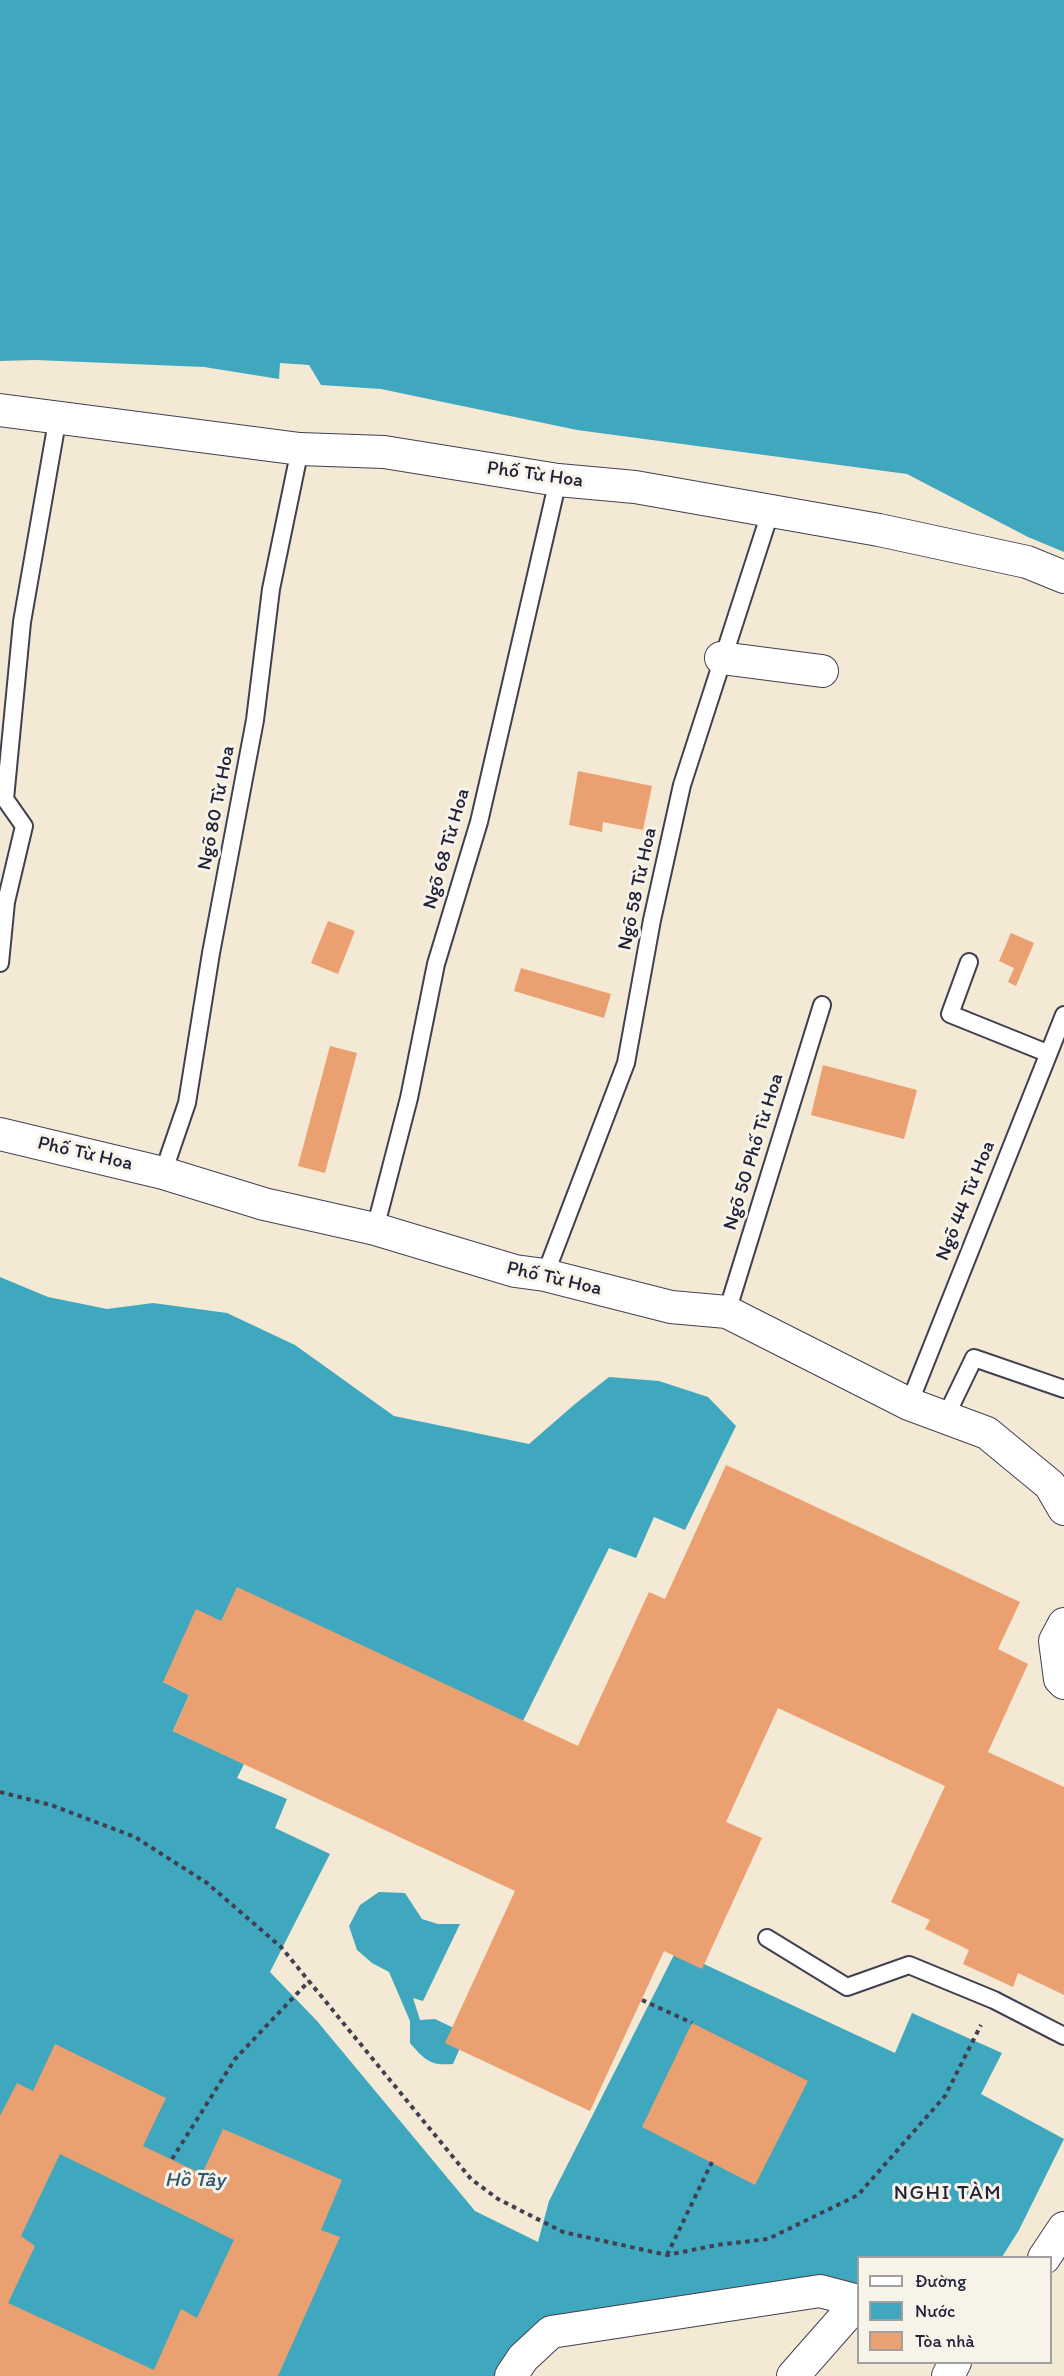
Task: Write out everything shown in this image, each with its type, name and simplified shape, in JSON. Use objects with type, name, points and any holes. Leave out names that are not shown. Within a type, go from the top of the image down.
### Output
[{"type":"street","name":"Phố Từ Hoa","points":[[0,410],[300,449],[384,452],[558,480],[635,487],[771,510],[1026,562],[1064,577]]},
{"type":"street","points":[[721,658],[822,671]]},
{"type":"street","name":"Phố Từ Hoa","points":[[0,1134],[163,1173],[264,1204],[375,1228],[515,1270],[545,1275],[671,1307],[727,1312],[909,1404],[987,1433],[1050,1485],[1064,1509]]},
{"type":"street","points":[[1064,1624],[1055,1641],[1060,1679],[1064,1683]]},
{"type":"street","points":[[1045,2256],[1064,2228]]},
{"type":"street","points":[[511,2376],[523,2358],[551,2332],[820,2291],[857,2302]]},
{"type":"street","points":[[793,2376],[857,2303]]},
{"type":"lane","points":[[1,956],[6,902],[24,826],[5,799],[21,634],[58,416]]},
{"type":"lane","name":"Ngõ 80 Từ Hoa","points":[[163,1173],[187,1103],[215,931],[255,720],[271,589],[300,449]]},
{"type":"lane","name":"Ngõ 68 Từ Hoa","points":[[375,1228],[409,1098],[436,964],[479,822],[558,480]]},
{"type":"lane","name":"Ngõ 58 Từ Hoa","points":[[545,1275],[626,1063],[652,921],[682,785],[721,658],[771,510]]},
{"type":"lane","points":[[969,962],[950,1014],[1047,1053]]},
{"type":"lane","name":"Ngõ 50 Phố Từ Hoa","points":[[727,1312],[822,1005]]},
{"type":"lane","name":"Ngõ 44 Từ Hoa","points":[[909,1404],[1064,1015]]},
{"type":"lane","points":[[945,1418],[974,1359],[1064,1389]]},
{"type":"lane","points":[[766,1938],[847,1987],[909,1965],[994,2000],[1064,2036]]},
{"type":"path","points":[[0,1792],[51,1805],[135,1837],[207,1883],[281,1947],[471,2179],[498,2199],[563,2232],[667,2256],[717,2245],[768,2239],[858,2195],[945,2096],[994,2000]]},
{"type":"path","points":[[172,2159],[235,2059],[309,1981]]},
{"type":"path","points":[[642,2000],[692,2023]]},
{"type":"path","points":[[667,2256],[712,2163]]},
{"type":"water","points":[[0,0],[1064,0],[1064,552],[1028,537],[907,474],[577,430],[381,389],[321,385],[309,365],[280,363],[279,379],[204,367],[35,360],[0,361]]},
{"type":"water","name":"Hồ Tây","points":[[0,1277],[48,1297],[107,1309],[153,1303],[227,1313],[295,1345],[394,1416],[529,1444],[609,1377],[659,1381],[708,1397],[736,1426],[685,1530],[654,1517],[636,1558],[609,1548],[523,1721],[221,1621],[163,1682],[189,1695],[173,1731],[244,1764],[237,1778],[287,1799],[275,1828],[330,1854],[270,1972],[317,2021],[475,2211],[538,2242],[549,2201],[676,1951],[895,2053],[912,2013],[1002,2053],[981,2094],[1064,2139],[1019,2230],[1003,2256],[857,2256],[857,2293],[727,2297],[574,2312],[511,2354],[497,2376],[0,2376]]},
{"type":"water","points":[[379,1892],[405,1893],[422,1919],[438,1924],[460,1924],[423,2001],[413,1998],[420,2020],[435,2019],[458,2030],[463,2041],[453,2064],[428,2061],[410,2043],[410,2021],[389,1972],[372,1963],[357,1950],[349,1926],[360,1905]]},
{"type":"building","points":[[578,771],[652,786],[643,830],[603,822],[602,832],[569,825]]},
{"type":"building","points":[[328,921],[355,931],[338,974],[311,963]]},
{"type":"building","points":[[1011,933],[1034,943],[1016,986],[1008,982],[1014,968],[999,961]]},
{"type":"building","points":[[521,968],[611,994],[604,1018],[514,991]]},
{"type":"building","points":[[330,1046],[357,1053],[325,1173],[298,1166]]},
{"type":"building","points":[[823,1065],[917,1090],[904,1139],[811,1115]]},
{"type":"building","points":[[726,1465],[1020,1602],[998,1649],[1028,1664],[988,1752],[1064,1787],[1064,1995],[1018,1973],[1013,1987],[963,1964],[969,1950],[925,1929],[930,1920],[891,1902],[945,1786],[778,1708],[726,1822],[762,1838],[702,1969],[664,1951],[590,2111],[445,2043],[515,1891],[173,1731],[189,1695],[163,1682],[196,1609],[221,1621],[237,1587],[578,1746],[649,1592],[665,1599]]},
{"type":"building","points":[[692,2023],[808,2081],[755,2185],[642,2127]]},
{"type":"building","points":[[55,2044],[166,2098],[143,2146],[202,2174],[223,2129],[342,2180],[321,2230],[340,2237],[278,2376],[0,2376],[0,2116],[17,2083],[33,2091]],"holes":[[[60,2154],[234,2240],[197,2318],[181,2309],[154,2370],[8,2303],[35,2246],[21,2236]]]},
{"type":"district","name":"NGHI TÀM","points":[[948,2194]]}]
